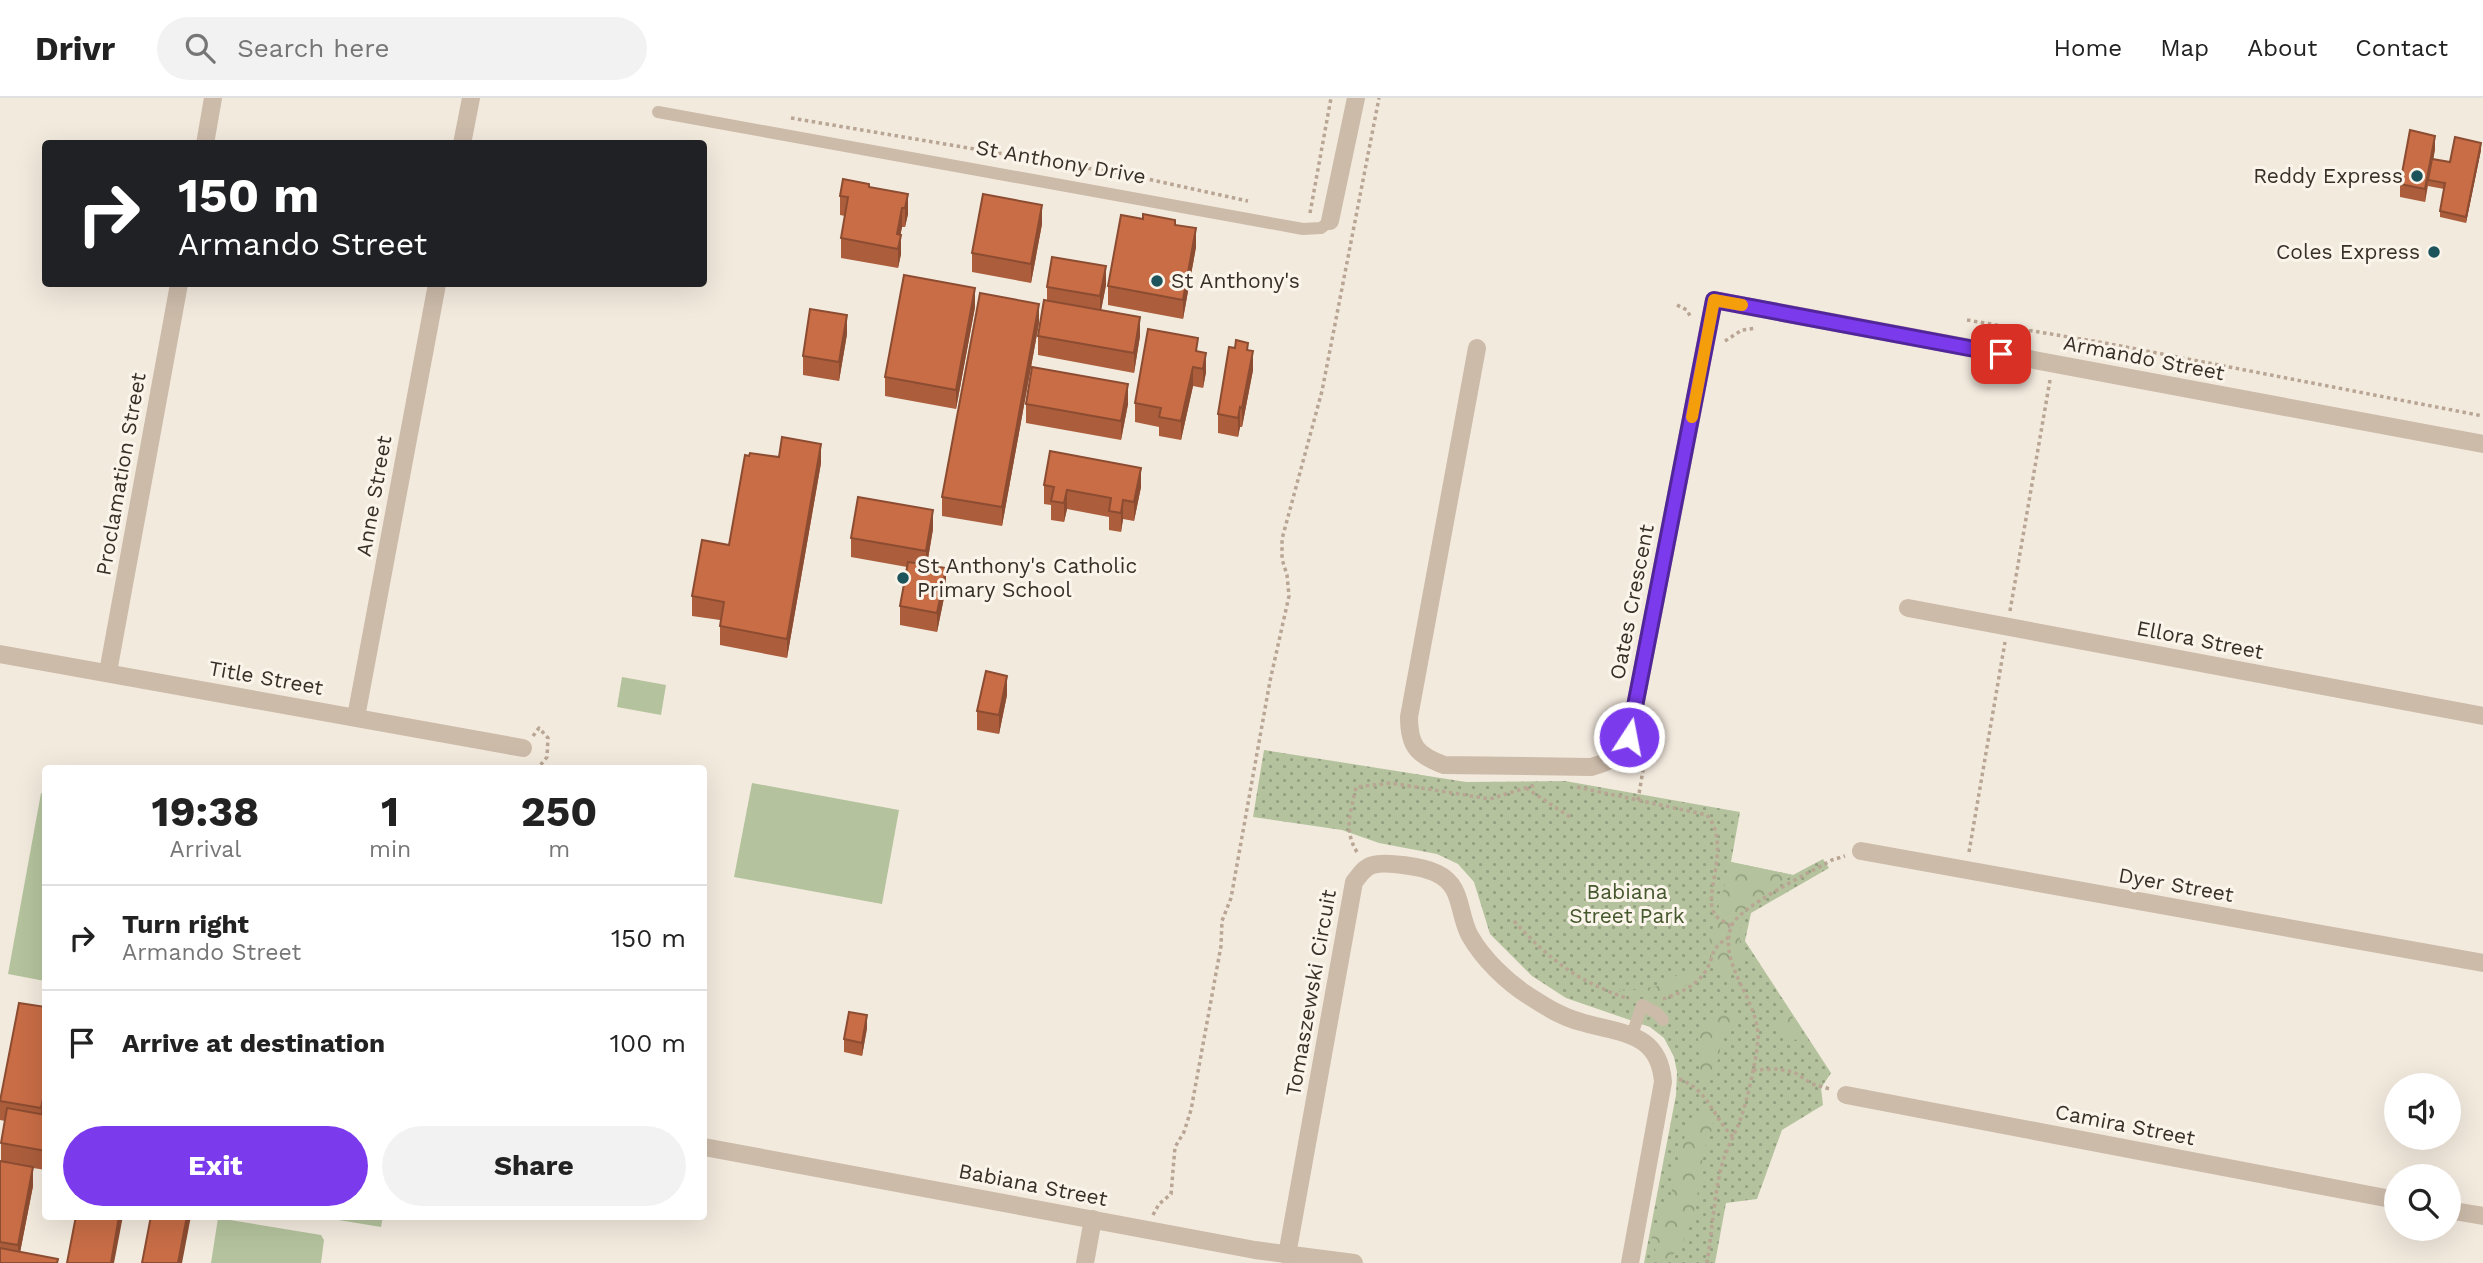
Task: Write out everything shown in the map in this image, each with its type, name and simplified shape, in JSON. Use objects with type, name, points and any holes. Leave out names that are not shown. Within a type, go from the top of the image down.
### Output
[{"type":"street","points":[[206,140],[213,98]]},
{"type":"street","points":[[463,140],[471,98]]},
{"type":"street","name":"St Anthony Drive","points":[[1330,221],[1356,98]]},
{"type":"street","name":"Proclamation Street","points":[[108,672],[178,287]]},
{"type":"street","name":"Anne Street","points":[[356,717],[436,287]]},
{"type":"street","name":"Oates Crescent","points":[[1477,348],[1409,717],[1409,732],[1420,753],[1427,759],[1444,765],[1591,767],[1605,764],[1616,757],[1624,750],[1629,737],[1714,300]]},
{"type":"street","name":"Armando Street","points":[[1714,300],[2483,444]]},
{"type":"street","name":"Ellora Street","points":[[1908,608],[2483,716]]},
{"type":"street","name":"Title Street","points":[[0,654],[523,748]]},
{"type":"street","name":"Dyer Street","points":[[1861,851],[2483,963]]},
{"type":"street","points":[[1367,868],[1374,864],[1389,863],[1433,871],[1448,879],[1457,891],[1471,938],[1491,964],[1521,991],[1549,1009],[1579,1022],[1632,1035],[1647,1043],[1656,1053],[1663,1078],[1630,1263]]},
{"type":"street","name":"Tomaszewski Circuit","points":[[1287,1255],[1354,882],[1367,868]]},
{"type":"street","name":"Camira Street","points":[[1846,1095],[2384,1198]]},
{"type":"street","name":"Babiana Street","points":[[707,1148],[1287,1255],[1354,1263]]},
{"type":"street","points":[[2461,1212],[2483,1216]]},
{"type":"street","points":[[1085,1263],[1093,1220]]},
{"type":"lane","name":"St Anthony Drive","points":[[658,113],[1303,229],[1321,228],[1330,221]]},
{"type":"lane","points":[[1632,1035],[1642,1004],[1663,1020]]},
{"type":"path","points":[[1307,214],[1310,213],[1331,98]]},
{"type":"path","points":[[1151,1217],[1159,1204],[1171,1194],[1175,1147],[1184,1132],[1191,1110],[1221,946],[1222,920],[1231,898],[1270,681],[1289,596],[1282,559],[1282,539],[1322,391],[1379,98]]},
{"type":"path","points":[[783,117],[1134,176],[1254,202]]},
{"type":"path","points":[[1967,320],[2105,343],[2483,416]]},
{"type":"path","points":[[1719,350],[1725,341],[1742,330],[1762,327]]},
{"type":"path","points":[[1638,800],[1647,745]]},
{"type":"path","points":[[1367,868],[1349,837],[1348,827],[1356,787],[1391,782],[1490,799],[1539,784]]},
{"type":"path","points":[[1573,786],[1707,815],[1713,822],[1717,864],[1711,905],[1715,916],[1731,926]]},
{"type":"path","points":[[1526,788],[1570,817]]},
{"type":"path","points":[[1707,1263],[1721,1168],[1741,1120],[1758,1040],[1753,1010],[1737,976],[1729,937],[1731,926],[1736,918],[1751,906],[1832,860],[1861,851]]},
{"type":"path","points":[[1514,921],[1558,964],[1604,990],[1642,1004],[1677,994],[1691,986],[1706,971],[1712,952],[1719,943],[1729,937]]},
{"type":"path","points":[[1752,1070],[1776,1069],[1794,1072],[1812,1084],[1846,1095]]},
{"type":"path","points":[[1663,1078],[1675,1077],[1699,1089],[1719,1123],[1733,1137]]},
{"type":"green space","points":[[622,677],[666,685],[661,715],[617,707]]},
{"type":"green space","name":"Babiana Street Park","points":[[1264,750],[1466,782],[1565,781],[1740,812],[1731,862],[1793,875],[1823,859],[1829,868],[1751,913],[1745,941],[1831,1073],[1821,1088],[1823,1105],[1782,1130],[1757,1199],[1726,1203],[1715,1263],[1644,1263],[1676,1095],[1677,1072],[1674,1057],[1664,1038],[1650,1027],[1566,998],[1532,976],[1490,934],[1474,882],[1458,864],[1437,854],[1379,843],[1342,830],[1253,817]]},
{"type":"green space","points":[[752,783],[899,810],[882,904],[734,877]]},
{"type":"green space","points":[[41,793],[42,980],[8,974]]},
{"type":"green space","points":[[1731,862],[1793,875],[1758,899],[1744,917],[1740,942],[1742,959],[1728,974],[1719,973],[1708,945]]},
{"type":"green space","points":[[1685,971],[1693,971],[1698,977],[1668,994],[1637,996],[1615,989],[1635,990],[1658,986]]},
{"type":"green space","points":[[1735,1010],[1738,1020],[1721,1042],[1711,1079],[1704,1079],[1699,1069],[1700,1029],[1712,1018]]},
{"type":"green space","points":[[1785,1012],[1798,1025],[1803,1036],[1799,1040],[1787,1039],[1777,1024],[1777,1017]]},
{"type":"green space","points":[[1707,1111],[1712,1113],[1713,1125],[1704,1149],[1694,1213],[1683,1241],[1665,1261],[1658,1258],[1651,1236],[1662,1212],[1670,1204],[1674,1174],[1686,1132]]},
{"type":"green space","points":[[218,1220],[321,1235],[324,1240],[321,1263],[211,1263]]},
{"type":"green space","points":[[338,1220],[382,1220],[381,1227]]},
{"type":"building","name":"Reddy Express","points":[[2410,130],[2435,136],[2425,189],[2400,184]]},
{"type":"building","points":[[2455,137],[2481,143],[2466,217],[2440,211],[2445,183],[2428,180],[2432,159],[2450,162]]},
{"type":"building","points":[[843,179],[908,194],[897,234],[901,235],[898,249],[841,238],[848,197],[840,196]]},
{"type":"building","points":[[983,194],[1042,205],[1031,264],[972,253]]},
{"type":"building","points":[[1143,214],[1175,220],[1175,225],[1196,228],[1183,300],[1108,286],[1121,215],[1143,219]]},
{"type":"building","points":[[1052,257],[1106,266],[1100,296],[1047,287]]},
{"type":"building","points":[[904,275],[975,288],[956,390],[885,377]]},
{"type":"building","points":[[980,293],[1039,304],[1002,507],[942,497]]},
{"type":"building","points":[[1044,300],[1140,317],[1134,353],[1038,336]]},
{"type":"building","points":[[810,309],[847,315],[839,362],[803,356]]},
{"type":"building","points":[[1148,329],[1198,338],[1196,351],[1206,353],[1203,369],[1193,367],[1181,421],[1159,417],[1161,408],[1135,403]]},
{"type":"building","points":[[1236,340],[1248,343],[1247,350],[1253,351],[1238,418],[1218,414],[1229,347],[1235,348]]},
{"type":"building","points":[[1032,367],[1128,384],[1121,421],[1026,404]]},
{"type":"building","points":[[782,437],[821,444],[787,639],[720,626],[724,602],[692,596],[702,540],[729,545],[745,455],[749,456],[750,453],[779,457]]},
{"type":"building","points":[[1050,451],[1141,468],[1134,502],[1123,500],[1121,513],[1109,511],[1111,498],[1067,490],[1064,503],[1051,501],[1054,487],[1044,485]]},
{"type":"building","points":[[858,497],[933,510],[926,551],[851,538]]},
{"type":"building","points":[[908,562],[946,568],[937,613],[900,606]]},
{"type":"building","points":[[986,671],[1007,676],[999,715],[977,711]]},
{"type":"building","points":[[19,1003],[42,1006],[41,1108],[0,1101]]},
{"type":"building","points":[[849,1012],[867,1015],[862,1043],[844,1039]]},
{"type":"building","points":[[7,1108],[42,1114],[42,1150],[1,1143]]},
{"type":"building","points":[[0,1161],[33,1167],[18,1245],[0,1242]]},
{"type":"building","points":[[75,1220],[118,1220],[111,1263],[67,1263]]},
{"type":"building","points":[[150,1220],[186,1220],[178,1263],[142,1263]]},
{"type":"building","points":[[0,1248],[58,1259],[57,1263],[0,1263]]},
{"type":"slow traffic","points":[[1692,417],[1714,300],[1742,305]]},
{"type":"place","name":"Reddy Express","points":[[2417,176]]},
{"type":"place","name":"Coles Express","points":[[2434,252]]},
{"type":"place","name":"St Anthony's","points":[[1157,281]]},
{"type":"place","name":"St Anthony's Catholic Primary School","points":[[903,578]]},
{"type":"route","points":[[1629,737],[1714,300],[2001,354]]}]
